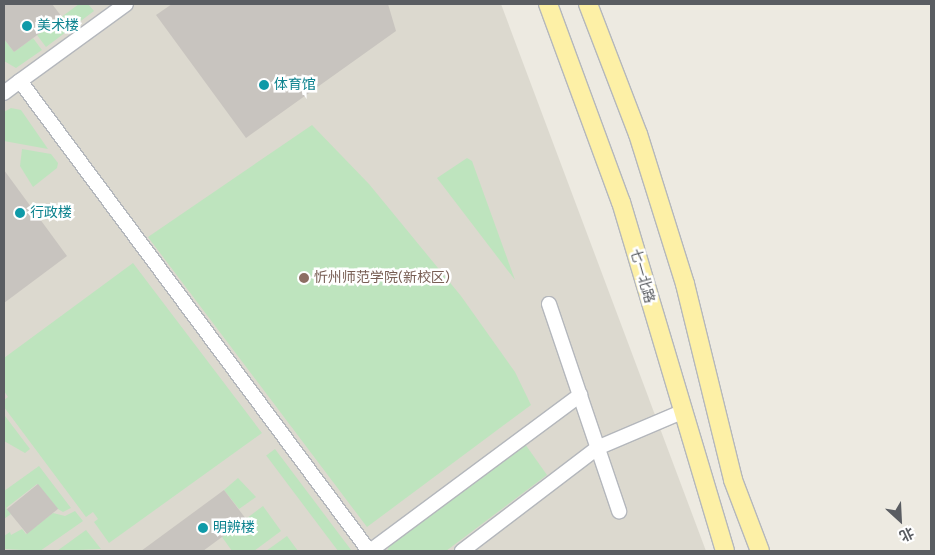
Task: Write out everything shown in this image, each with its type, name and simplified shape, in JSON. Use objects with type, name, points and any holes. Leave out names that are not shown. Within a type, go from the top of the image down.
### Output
[{"type":"main road","name":"七一北路","points":[[548,4],[605,152],[725,551]]},
{"type":"main road","points":[[588,4],[644,153],[685,284],[733,480],[760,551]]},
{"type":"street","points":[[4,94],[126,4]]},
{"type":"street","points":[[20,81],[369,551],[580,395]]},
{"type":"street","points":[[549,304],[619,511]]},
{"type":"street","points":[[462,551],[598,448],[682,412]]},
{"type":"shaded area","name":"忻州师范学院(新校区)","points":[[4,4],[501,4],[706,551],[4,551]]},
{"type":"green space","points":[[79,4],[88,4],[94,11],[46,47],[37,35]]},
{"type":"green space","points":[[33,38],[42,50],[16,68],[4,61],[4,39],[14,52]]},
{"type":"green space","points":[[11,108],[21,110],[48,149],[4,141],[4,112]]},
{"type":"green space","points":[[312,125],[369,184],[461,296],[515,372],[531,405],[367,527],[148,237]]},
{"type":"green space","points":[[22,149],[51,154],[58,163],[57,168],[33,187],[20,166]]},
{"type":"green space","points":[[467,158],[472,161],[515,280],[437,178]]},
{"type":"green space","points":[[133,263],[262,433],[109,543],[94,522],[98,519],[93,512],[86,517],[4,407],[4,400],[8,397],[4,391],[4,358]]},
{"type":"green space","points":[[5,416],[30,449],[25,453],[4,441]]},
{"type":"green space","points":[[525,444],[547,475],[446,551],[387,551],[390,544]]},
{"type":"green space","points":[[275,449],[351,550],[338,551],[266,456]]},
{"type":"green space","points":[[39,466],[71,508],[63,512],[58,509],[37,484],[6,508],[11,514],[4,519],[4,491]]},
{"type":"green space","points":[[238,478],[256,497],[239,509],[224,490]]},
{"type":"green space","points":[[263,506],[281,531],[254,551],[232,551],[222,537]]},
{"type":"green space","points":[[75,511],[83,521],[40,551],[4,549],[4,536],[10,532],[11,535],[22,529],[26,534],[53,513],[65,516]]},
{"type":"green space","points":[[86,530],[101,549],[57,551]]},
{"type":"green space","points":[[287,536],[298,551],[266,551]]},
{"type":"building","name":"美术楼","points":[[4,4],[52,4],[62,17],[14,52],[4,39]]},
{"type":"building","name":"体育馆","points":[[172,4],[388,4],[396,31],[246,138],[156,15]]},
{"type":"building","name":"行政楼","points":[[4,170],[67,256],[4,303]]},
{"type":"building","points":[[38,484],[58,509],[27,534],[7,509]]},
{"type":"building","name":"明辨楼","points":[[224,490],[246,519],[203,551],[141,551]]},
{"type":"place","name":"美术楼","points":[[27,26]]},
{"type":"place","name":"体育馆","points":[[264,85]]},
{"type":"place","name":"行政楼","points":[[20,213]]},
{"type":"place","name":"忻州师范学院(新校区)","points":[[304,278]]},
{"type":"place","name":"明辨楼","points":[[203,528]]}]
